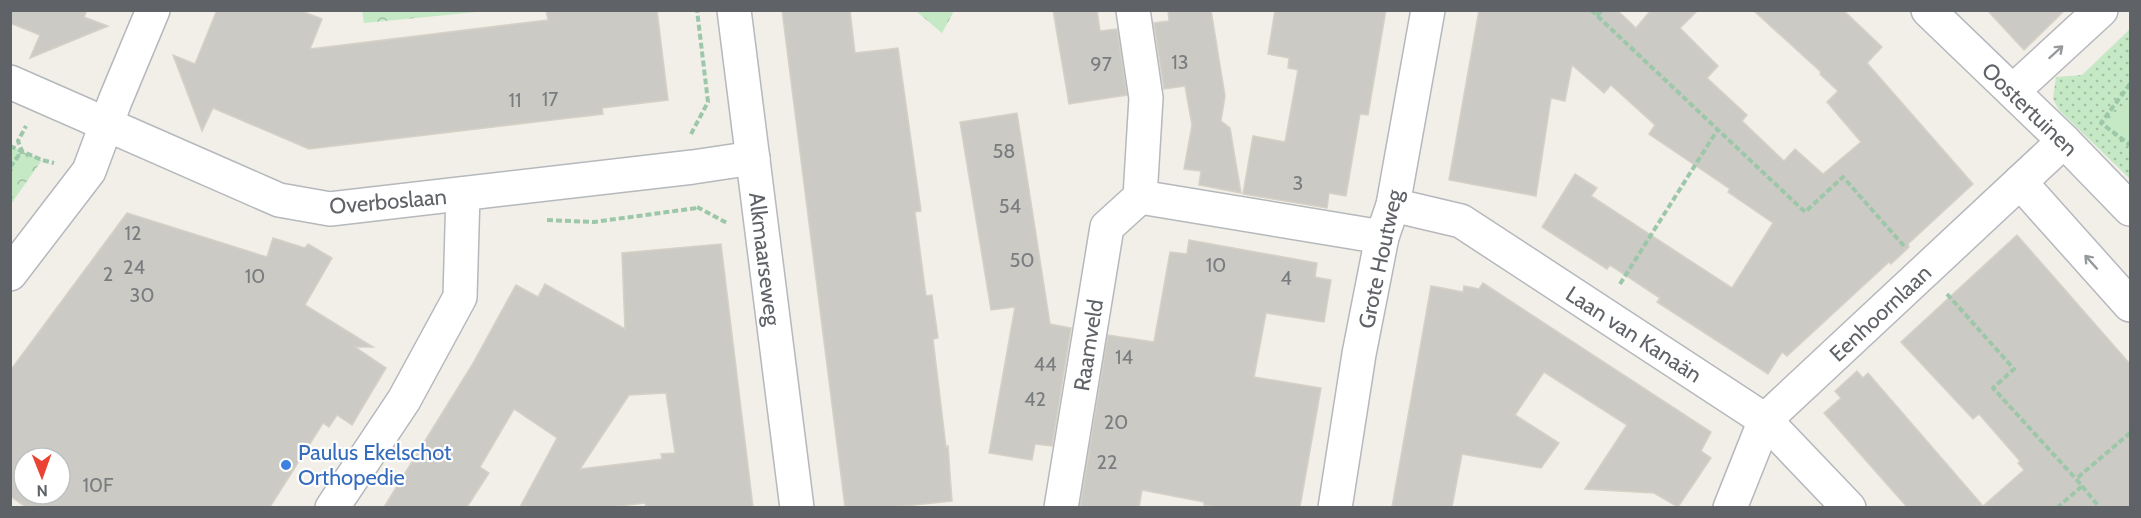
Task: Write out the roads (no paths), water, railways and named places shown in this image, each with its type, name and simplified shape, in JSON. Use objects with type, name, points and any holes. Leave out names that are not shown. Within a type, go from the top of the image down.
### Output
[{"type":"street","points":[[10,274],[89,171],[153,10]]},
{"type":"street","name":"Alkmaarseweg","points":[[734,10],[797,507]]},
{"type":"street","points":[[1133,10],[1146,98],[1140,196],[1382,237]]},
{"type":"street","name":"Grote Houtweg","points":[[1335,507],[1359,354],[1382,237],[1393,205],[1428,10]]},
{"type":"street","name":"Oostertuinen","points":[[1928,10],[2064,141],[2130,209]]},
{"type":"street","points":[[2013,91],[2101,10]]},
{"type":"street","name":"Overboslaan","points":[[10,82],[279,200],[330,209],[463,194],[751,143]]},
{"type":"street","name":"Eenhoornlaan","points":[[1730,507],[1765,420],[2064,141]]},
{"type":"street","points":[[2020,182],[2130,306]]},
{"type":"street","points":[[332,507],[404,400],[460,297],[463,194]]},
{"type":"street","name":"Raamveld","points":[[1061,507],[1107,227],[1140,196]]},
{"type":"street","name":"Laan van Kanaän","points":[[1393,205],[1461,221],[1765,420],[1849,507]]},
{"type":"place","name":"Paulus Ekelschot Orthopedie","points":[[286,465]]}]
